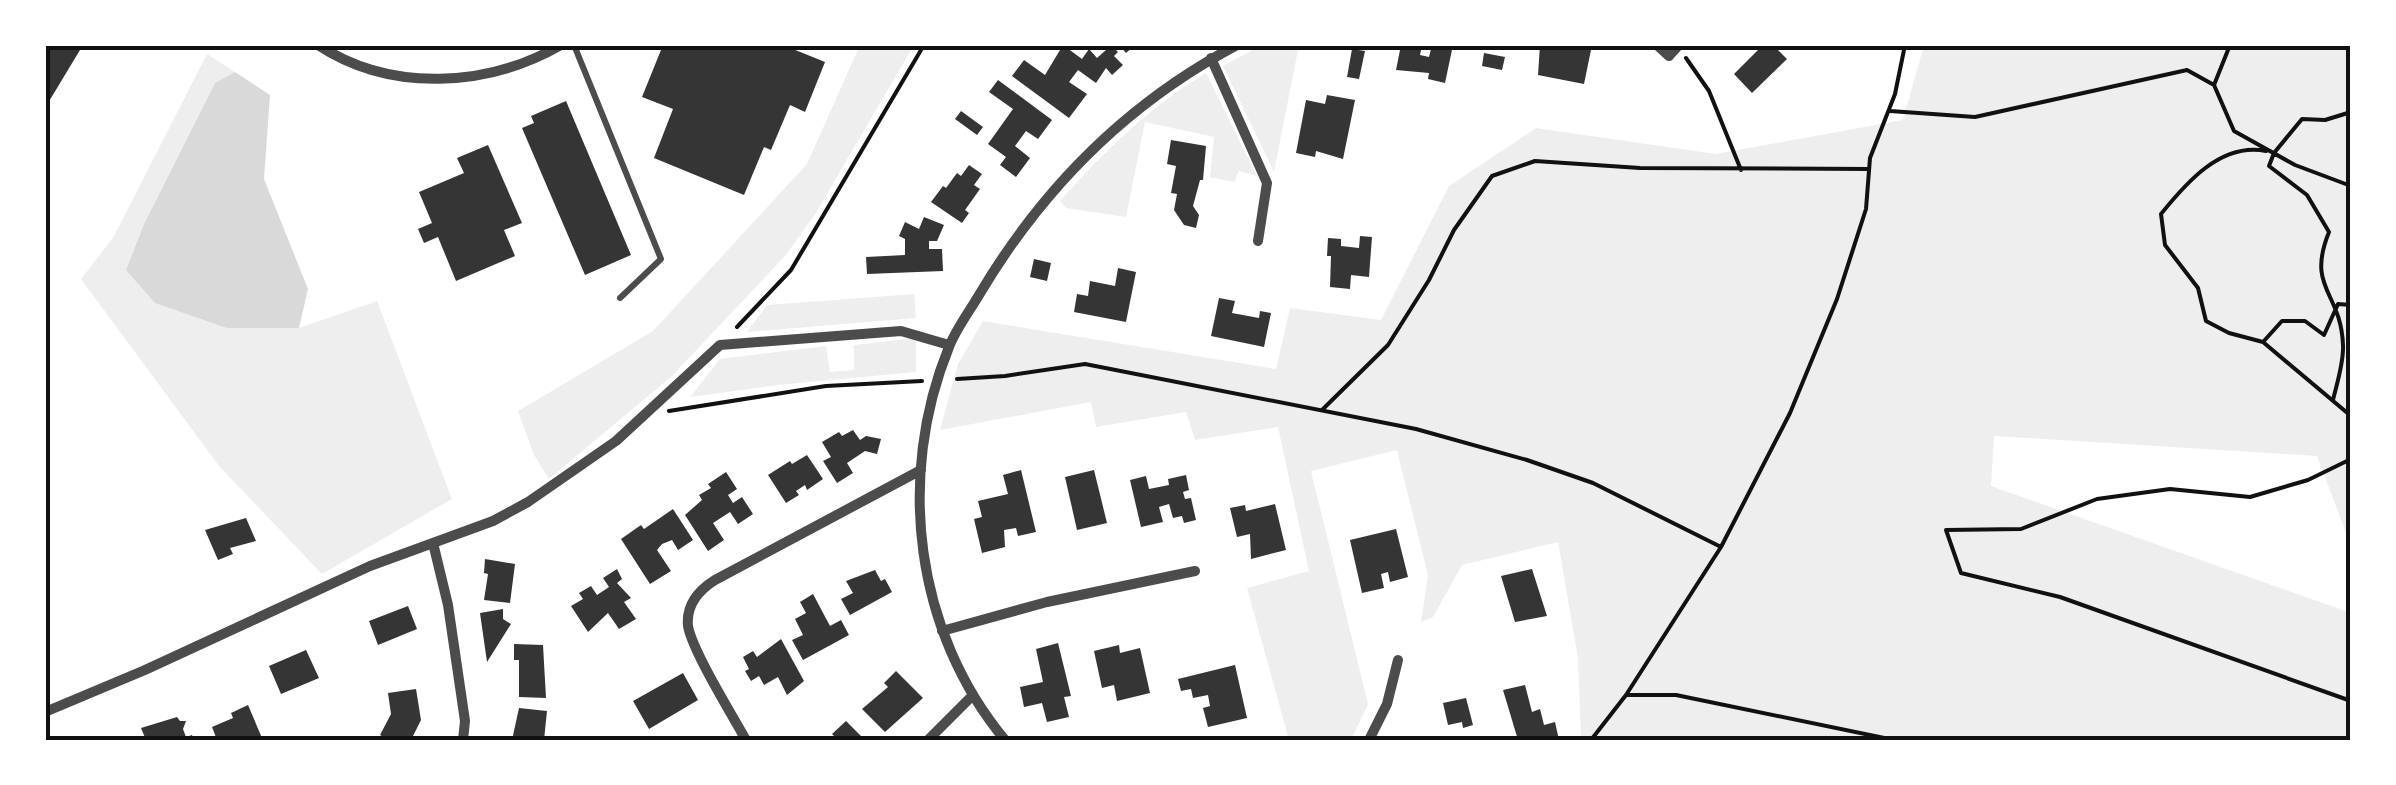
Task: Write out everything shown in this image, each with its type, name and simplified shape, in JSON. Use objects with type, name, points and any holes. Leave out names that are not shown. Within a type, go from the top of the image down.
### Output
[{"type":"street","points":[[318,45],[367,68],[432,79],[502,72],[561,45]]},
{"type":"street","points":[[1005,740],[972,695],[942,631],[929,592],[921,470],[924,432],[949,345],[1000,260],[1046,196],[1084,155],[1128,117],[1211,58],[1236,45]]},
{"type":"street","points":[[1657,45],[1675,49]]},
{"type":"street","points":[[1211,58],[1266,183],[1258,241]]},
{"type":"street","points":[[45,712],[370,566],[492,521],[570,474],[651,410],[720,345],[901,331],[949,345]]},
{"type":"street","points":[[746,740],[696,645],[688,624],[692,603],[714,580],[921,470]]},
{"type":"street","points":[[433,543],[448,606],[465,721],[463,740]]},
{"type":"street","points":[[942,631],[1047,602],[1195,571]]},
{"type":"street","points":[[1368,740],[1387,704],[1398,660]]},
{"type":"street","points":[[928,740],[972,695]]},
{"type":"lane","points":[[574,45],[662,259],[620,298]]},
{"type":"path","points":[[720,345],[791,270],[924,45]]},
{"type":"path","points":[[1591,740],[1626,695],[1721,547],[1790,413],[1836,299],[1866,210],[1869,169],[1890,110],[1904,45]]},
{"type":"path","points":[[2214,84],[2230,45]]},
{"type":"path","points":[[1675,49],[1709,92],[1740,170]]},
{"type":"path","points":[[1890,110],[1975,117],[2187,70],[2214,84],[2234,131],[2295,165],[2351,186]]},
{"type":"path","points":[[2333,400],[2344,348],[2337,306],[2321,280],[2319,258],[2329,232],[2307,194],[2269,166],[2274,153],[2302,119],[2325,120],[2351,112]]},
{"type":"path","points":[[2274,153],[2252,148],[2209,165],[2188,180],[2161,214],[2166,246],[2198,288],[2206,321],[2263,342],[2351,416]]},
{"type":"path","points":[[1322,410],[1388,345],[1429,280],[1454,230],[1492,176],[1535,161],[1640,168],[1869,169]]},
{"type":"path","points":[[2337,306],[2351,305]]},
{"type":"path","points":[[2263,342],[2282,321],[2305,321],[2324,335],[2337,306]]},
{"type":"path","points":[[651,410],[674,412],[826,386],[1005,376],[1086,364],[1416,429],[1527,460],[1593,483],[1721,547]]},
{"type":"path","points":[[2351,458],[2308,480],[2250,497],[2170,490],[2097,500],[2020,530],[1946,530],[1960,572],[2060,598],[2351,701]]},
{"type":"path","points":[[1626,695],[1676,695],[1894,740]]},
{"type":"shaded area","points":[[860,45],[914,45],[814,216],[785,256],[672,376],[549,479],[534,455],[518,411],[653,331],[807,164]]},
{"type":"shaded area","points":[[1262,45],[1299,45],[1274,172],[1223,66]]},
{"type":"shaded area","points":[[1924,45],[2351,45],[2351,546],[2317,456],[1994,436],[1991,486],[2351,613],[2351,740],[1581,740],[1578,658],[1558,542],[1462,565],[1433,617],[1421,622],[1428,575],[1397,450],[1311,471],[1368,704],[1351,740],[1289,740],[1247,588],[1309,571],[1278,427],[1195,440],[1186,412],[1096,427],[1091,402],[940,430],[958,364],[983,321],[1276,369],[1290,308],[1381,320],[1449,186],[1536,128],[1716,154],[1903,120]]},
{"type":"shaded area","points":[[207,54],[235,72],[215,83],[144,224],[126,270],[228,328],[299,328],[377,301],[452,499],[322,574],[219,466],[81,279],[113,238]]},
{"type":"shaded area","points":[[235,72],[270,95],[264,179],[308,289],[299,328],[227,328],[155,303],[126,270],[144,224],[215,83]]},
{"type":"shaded area","points":[[1206,73],[1257,176],[1239,171],[1234,182],[1210,177],[1214,137],[1145,122],[1126,217],[1066,208],[1060,201],[1111,148],[1165,100]]},
{"type":"shaded area","points":[[914,294],[916,318],[747,332],[767,305]]},
{"type":"shaded area","points":[[916,338],[916,372],[690,397],[720,359],[826,346],[830,372],[854,370],[854,345]]},
{"type":"building","points":[[45,45],[83,45],[45,108]]},
{"type":"building","points":[[663,45],[783,45],[825,62],[805,112],[790,105],[771,150],[764,147],[744,195],[654,158],[673,109],[642,97]]},
{"type":"building","points":[[1063,45],[1082,59],[1089,49],[1097,58],[1106,50],[1101,45],[1135,45],[1126,53],[1120,46],[1115,49],[1118,52],[1114,56],[1123,65],[1112,75],[1106,68],[1096,83],[1078,70],[1069,82],[1087,94],[1069,118],[1012,76],[1024,60],[1045,75]]},
{"type":"building","points":[[1401,45],[1422,45],[1420,55],[1429,57],[1432,45],[1453,45],[1445,83],[1428,79],[1429,73],[1396,70]]},
{"type":"building","points":[[1540,45],[1592,45],[1584,84],[1538,75]]},
{"type":"building","points":[[1763,45],[1773,45],[1787,59],[1752,93],[1734,74]]},
{"type":"building","points":[[1352,49],[1365,51],[1359,79],[1347,77]]},
{"type":"building","points":[[1484,53],[1505,57],[1502,70],[1482,66]]},
{"type":"building","points":[[998,80],[1052,120],[1038,139],[1026,131],[1015,146],[1030,158],[1016,177],[1000,165],[1006,157],[988,144],[1013,109],[989,92]]},
{"type":"building","points":[[1327,95],[1355,100],[1343,159],[1316,151],[1315,157],[1296,153],[1306,100],[1325,104]]},
{"type":"building","points":[[566,101],[631,255],[585,275],[522,128],[534,123],[531,116]]},
{"type":"building","points":[[961,111],[983,127],[977,135],[955,119]]},
{"type":"building","points":[[1171,140],[1206,146],[1203,180],[1193,206],[1199,215],[1196,228],[1184,225],[1174,210],[1177,194],[1171,193],[1176,166],[1167,164]]},
{"type":"building","points":[[488,145],[522,223],[504,230],[515,256],[456,281],[438,237],[424,243],[418,229],[432,223],[419,192],[464,173],[457,158]]},
{"type":"building","points":[[969,165],[982,174],[974,185],[980,189],[965,210],[969,213],[962,223],[931,202],[943,186],[946,188],[957,173],[961,176]]},
{"type":"building","points":[[924,217],[944,225],[937,241],[929,241],[929,249],[942,249],[943,271],[867,274],[866,257],[905,255],[905,239],[899,236],[905,222],[919,229]]},
{"type":"building","points":[[1360,236],[1372,237],[1369,277],[1351,275],[1350,289],[1330,287],[1328,238],[1341,239],[1341,246],[1359,248]]},
{"type":"building","points":[[1034,259],[1051,263],[1047,281],[1030,277]]},
{"type":"building","points":[[1118,268],[1136,272],[1126,322],[1074,312],[1077,294],[1088,296],[1090,281],[1115,286]]},
{"type":"building","points":[[1219,298],[1235,301],[1232,313],[1259,318],[1260,311],[1271,313],[1264,347],[1211,336]]},
{"type":"building","points":[[853,430],[860,440],[866,436],[881,439],[877,454],[865,451],[847,463],[853,473],[837,483],[823,461],[831,457],[822,442],[839,432],[842,436]]},
{"type":"building","points":[[807,455],[823,479],[807,490],[805,485],[796,491],[799,495],[786,503],[768,475]]},
{"type":"building","points":[[1021,470],[1036,532],[1018,536],[1016,528],[1004,530],[1005,547],[982,553],[974,519],[982,517],[978,501],[1008,494],[1003,475]]},
{"type":"building","points":[[1094,470],[1107,523],[1077,530],[1065,477]]},
{"type":"building","points":[[726,472],[737,489],[728,495],[733,503],[742,497],[753,514],[738,524],[730,512],[713,523],[724,540],[708,551],[685,515],[702,500],[699,495],[711,488],[708,484]]},
{"type":"building","points":[[1186,475],[1189,490],[1183,492],[1185,499],[1191,498],[1196,520],[1184,523],[1182,516],[1173,518],[1169,504],[1159,507],[1163,522],[1141,527],[1130,480],[1146,476],[1149,489],[1169,485],[1168,479]]},
{"type":"building","points":[[1275,504],[1286,550],[1251,559],[1250,534],[1237,537],[1230,508],[1245,505],[1246,511]]},
{"type":"building","points":[[673,509],[693,540],[678,550],[672,540],[662,544],[657,550],[671,571],[650,584],[621,539]]},
{"type":"building","points":[[246,518],[256,541],[230,548],[233,554],[218,560],[205,530]]},
{"type":"building","points":[[1396,529],[1408,577],[1390,582],[1388,572],[1381,574],[1384,588],[1362,593],[1350,540]]},
{"type":"building","points":[[485,559],[515,564],[510,603],[484,600],[488,574],[484,573]]},
{"type":"building","points":[[617,569],[622,579],[617,583],[631,598],[624,602],[636,619],[619,629],[608,613],[588,632],[571,606],[583,599],[579,593],[591,586],[597,595],[609,587],[603,578]]},
{"type":"building","points":[[1532,569],[1547,616],[1515,622],[1501,576]]},
{"type":"building","points":[[875,570],[892,592],[850,615],[841,599],[853,593],[846,581]]},
{"type":"building","points":[[813,594],[830,626],[841,620],[849,635],[803,660],[792,640],[803,635],[795,619],[806,613],[800,602]]},
{"type":"building","points":[[408,606],[417,629],[378,645],[369,621]]},
{"type":"building","points":[[503,609],[503,619],[511,624],[487,662],[480,613]]},
{"type":"building","points":[[781,639],[804,681],[787,695],[778,677],[764,685],[759,676],[751,681],[743,657],[753,651],[757,657]]},
{"type":"building","points":[[1058,643],[1071,696],[1064,697],[1069,717],[1047,722],[1042,703],[1024,707],[1020,687],[1043,682],[1036,649]]},
{"type":"building","points":[[514,644],[543,645],[546,698],[519,697],[519,660],[514,660]]},
{"type":"building","points":[[1119,645],[1120,653],[1140,648],[1150,693],[1117,701],[1114,685],[1102,688],[1094,651]]},
{"type":"building","points":[[306,650],[319,678],[281,694],[269,666]]},
{"type":"building","points":[[1235,665],[1247,718],[1208,727],[1203,708],[1210,706],[1208,695],[1193,698],[1191,689],[1181,691],[1178,679]]},
{"type":"building","points":[[896,671],[923,698],[885,732],[862,709],[888,687],[884,683]]},
{"type":"building","points":[[683,673],[698,700],[649,729],[633,701]]},
{"type":"building","points":[[1525,685],[1532,712],[1540,709],[1544,725],[1555,722],[1559,740],[1518,740],[1503,690]]},
{"type":"building","points":[[416,689],[421,720],[411,740],[389,740],[380,735],[391,714],[388,693]]},
{"type":"building","points":[[1466,698],[1473,725],[1448,725],[1443,703]]},
{"type":"building","points":[[248,705],[262,738],[217,740],[212,727],[233,718],[231,713]]},
{"type":"building","points":[[519,708],[547,711],[544,740],[512,740]]},
{"type":"building","points":[[177,717],[186,721],[186,737],[192,735],[194,740],[146,740],[141,728]]},
{"type":"building","points":[[846,721],[865,740],[838,740],[832,734]]}]
